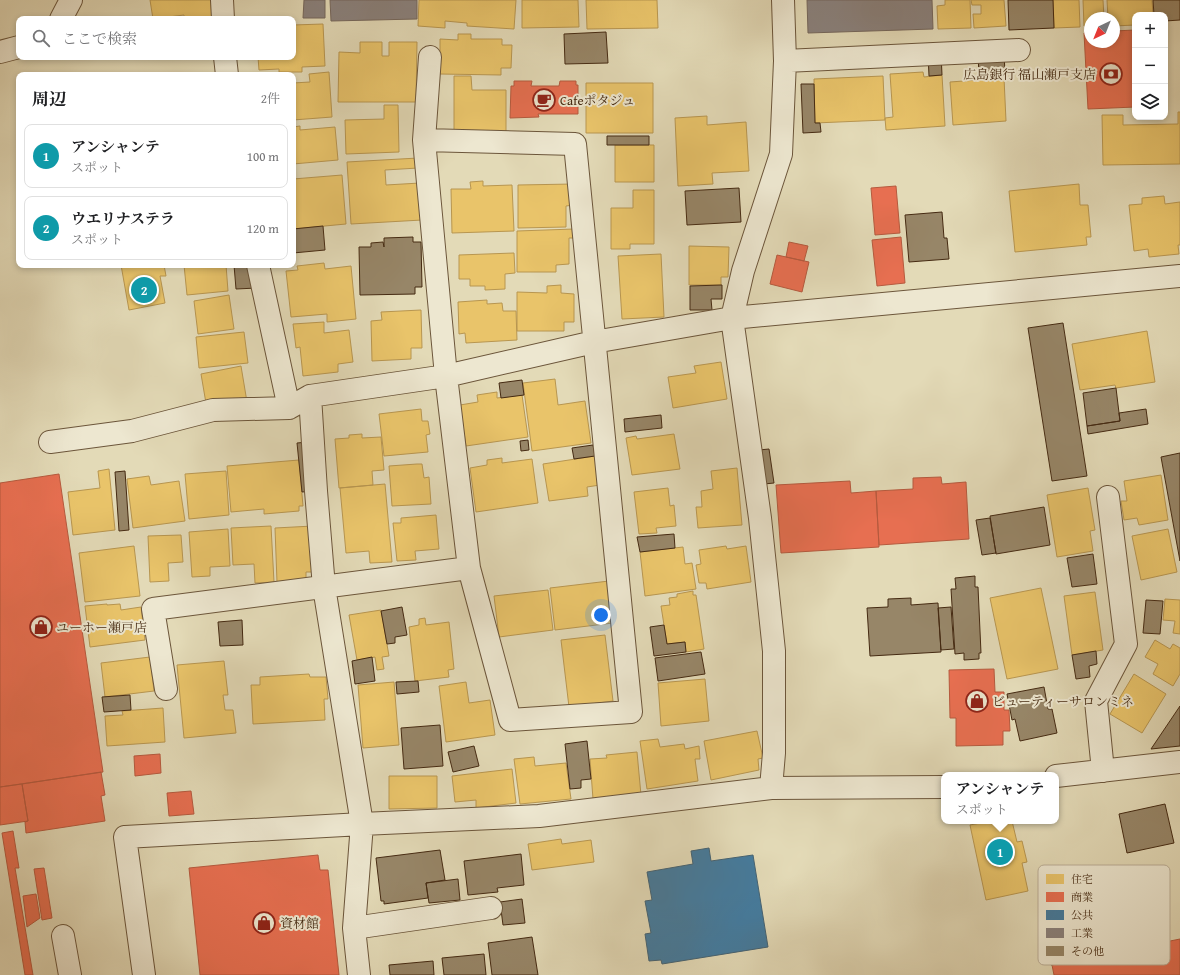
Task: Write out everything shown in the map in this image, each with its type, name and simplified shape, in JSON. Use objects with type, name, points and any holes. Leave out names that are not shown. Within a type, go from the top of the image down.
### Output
[{"type":"street","points":[[63,16],[71,0]]},
{"type":"street","points":[[222,0],[223,16]]},
{"type":"street","points":[[772,788],[774,753],[774,651],[760,518],[732,318],[743,271],[781,154],[785,61],[783,0]]},
{"type":"street","points":[[0,52],[16,48]]},
{"type":"street","points":[[785,61],[1019,50]]},
{"type":"street","points":[[424,140],[575,144],[631,712],[510,720],[469,568],[446,376],[424,140],[430,57]]},
{"type":"street","points":[[225,60],[227,72]]},
{"type":"street","points":[[259,268],[289,408]]},
{"type":"street","points":[[50,442],[132,431],[213,410],[289,408],[310,396],[446,376],[594,342],[732,318],[1180,276]]},
{"type":"street","points":[[310,396],[324,587],[362,824],[354,928],[359,975]]},
{"type":"street","points":[[1103,771],[1096,701],[1126,644],[1108,497]]},
{"type":"street","points":[[166,689],[153,609],[469,568]]},
{"type":"street","points":[[1059,776],[1180,762]]},
{"type":"street","points":[[144,975],[125,837],[539,816],[772,788],[941,787]]},
{"type":"street","points":[[354,928],[491,908]]},
{"type":"street","points":[[63,936],[70,975]]},
{"type":"building: 住宅","points":[[150,0],[218,0],[221,16],[184,15],[153,16]]},
{"type":"building: 住宅","points":[[419,0],[516,0],[514,29],[467,26],[467,23],[445,21],[445,28],[418,26]]},
{"type":"building: 住宅","points":[[522,0],[578,0],[579,27],[522,28]]},
{"type":"building: 住宅","points":[[586,0],[657,0],[658,28],[587,29]]},
{"type":"building: 住宅","points":[[945,0],[970,0],[971,28],[938,29],[937,6],[945,5]]},
{"type":"building: 住宅","points":[[971,0],[1004,0],[1006,26],[974,28],[973,14],[981,14],[981,5],[972,5]]},
{"type":"building: 住宅","points":[[1053,0],[1079,0],[1080,27],[1054,28]]},
{"type":"building: 住宅","points":[[1083,0],[1103,0],[1104,12],[1084,12],[1084,26]]},
{"type":"building: 住宅","points":[[1107,0],[1152,0],[1153,12],[1132,12],[1132,25],[1120,26],[1120,12],[1108,12]]},
{"type":"building: 住宅","points":[[323,24],[325,66],[302,67],[302,72],[279,72],[279,69],[259,70],[258,60],[296,60],[296,25]]},
{"type":"building: 住宅","points":[[458,34],[471,34],[471,39],[502,39],[502,45],[512,45],[511,68],[501,68],[501,75],[440,74],[440,39],[458,40]]},
{"type":"building: 住宅","points":[[360,42],[382,42],[382,56],[389,56],[389,42],[417,42],[416,102],[338,102],[339,52],[360,53]]},
{"type":"building: 住宅","points":[[329,72],[332,117],[296,120],[296,83],[310,82],[309,74]]},
{"type":"building: 住宅","points":[[923,72],[924,77],[942,75],[945,126],[886,130],[885,118],[893,117],[890,74]]},
{"type":"building: 住宅","points":[[454,76],[471,76],[472,90],[506,90],[506,133],[454,133]]},
{"type":"building: 住宅","points":[[883,76],[885,120],[815,123],[814,79]]},
{"type":"building: 住宅","points":[[1004,78],[1006,121],[953,125],[950,82]]},
{"type":"building: 住宅","points":[[586,83],[653,83],[653,133],[586,133]]},
{"type":"building: 住宅","points":[[384,105],[398,105],[399,152],[346,154],[345,120],[384,119]]},
{"type":"building: 住宅","points":[[1178,112],[1180,112],[1180,164],[1103,165],[1102,115],[1123,115],[1123,125],[1178,124]]},
{"type":"building: 住宅","points":[[707,116],[707,125],[746,122],[749,171],[712,173],[713,184],[678,186],[675,118]]},
{"type":"building: 住宅","points":[[300,126],[300,130],[335,127],[338,160],[296,164],[296,127]]},
{"type":"building: 住宅","points":[[615,145],[654,145],[654,182],[615,182]]},
{"type":"building: 住宅","points":[[418,158],[418,168],[385,170],[386,185],[420,183],[422,220],[351,224],[347,162]]},
{"type":"building: 住宅","points":[[342,175],[346,224],[296,229],[296,179]]},
{"type":"building: 住宅","points":[[483,181],[483,186],[512,185],[514,231],[452,233],[451,189],[471,189],[470,182]]},
{"type":"building: 住宅","points":[[573,184],[574,205],[566,206],[566,227],[518,228],[518,185]]},
{"type":"building: 住宅","points":[[1079,184],[1080,205],[1088,205],[1091,237],[1086,237],[1087,245],[1015,252],[1009,191]]},
{"type":"building: 住宅","points":[[633,190],[654,190],[654,244],[630,244],[630,249],[611,249],[611,208],[633,208]]},
{"type":"building: 住宅","points":[[1164,196],[1165,204],[1180,202],[1179,254],[1149,257],[1148,249],[1134,251],[1129,205],[1142,204],[1142,198]]},
{"type":"building: 住宅","points":[[574,229],[574,238],[569,238],[569,264],[556,265],[556,272],[517,272],[517,231]]},
{"type":"building: 住宅","points":[[689,246],[729,247],[728,277],[721,277],[721,285],[689,285]]},
{"type":"building: 住宅","points":[[514,253],[515,273],[505,274],[505,289],[485,290],[485,286],[470,286],[470,279],[459,279],[459,255]]},
{"type":"building: 住宅","points":[[661,254],[664,317],[622,319],[618,256]]},
{"type":"building: 住宅","points":[[324,263],[325,269],[351,266],[356,319],[327,322],[327,314],[291,317],[286,271],[298,270],[297,266]]},
{"type":"building: 住宅","points":[[122,268],[165,268],[166,276],[160,276],[165,303],[129,310]]},
{"type":"building: 住宅","points":[[184,268],[226,268],[228,291],[187,295]]},
{"type":"building: 住宅","points":[[561,285],[561,293],[574,294],[574,322],[564,322],[564,331],[517,331],[517,292],[547,293],[547,286]]},
{"type":"building: 住宅","points":[[229,295],[234,329],[198,334],[194,301]]},
{"type":"building: 住宅","points":[[487,300],[487,304],[502,303],[503,311],[516,311],[517,340],[466,343],[465,333],[459,334],[458,302]]},
{"type":"building: 住宅","points":[[421,310],[422,348],[411,348],[411,359],[372,361],[371,321],[382,320],[381,312]]},
{"type":"building: 住宅","points":[[324,322],[324,333],[349,330],[353,362],[338,364],[338,372],[303,376],[300,347],[296,348],[293,324]]},
{"type":"building: 住宅","points":[[1147,331],[1155,382],[1116,388],[1115,385],[1080,390],[1072,344]]},
{"type":"building: 住宅","points":[[244,332],[248,363],[199,368],[196,337]]},
{"type":"building: 住宅","points":[[721,362],[727,399],[673,408],[668,377],[696,373],[694,366]]},
{"type":"building: 住宅","points":[[241,366],[248,408],[208,415],[201,374]]},
{"type":"building: 住宅","points":[[555,379],[558,405],[585,401],[591,443],[532,451],[523,383]]},
{"type":"building: 住宅","points":[[497,392],[497,398],[522,395],[528,437],[466,446],[460,405],[478,402],[477,395]]},
{"type":"building: 住宅","points":[[421,409],[422,421],[428,421],[430,434],[426,435],[428,452],[384,456],[379,414]]},
{"type":"building: 住宅","points":[[362,434],[362,438],[381,437],[384,470],[372,471],[373,485],[339,488],[335,439],[349,438],[349,435]]},
{"type":"building: 住宅","points":[[674,434],[680,469],[632,475],[626,438],[636,436],[637,439]]},
{"type":"building: 住宅","points":[[595,456],[600,485],[587,487],[588,496],[549,501],[543,464]]},
{"type":"building: 住宅","points":[[502,458],[502,463],[532,459],[538,503],[476,512],[470,468],[487,465],[487,460]]},
{"type":"building: 住宅","points":[[299,460],[303,506],[299,506],[299,511],[264,514],[264,509],[231,512],[227,466]]},
{"type":"building: 住宅","points":[[422,464],[424,478],[429,477],[431,504],[392,506],[389,466]]},
{"type":"building: 住宅","points":[[737,468],[742,525],[698,528],[696,507],[702,507],[701,491],[713,489],[711,471]]},
{"type":"building: 住宅","points":[[109,469],[115,530],[73,535],[68,492],[100,488],[98,471]]},
{"type":"building: 住宅","points":[[226,471],[229,515],[189,519],[185,474]]},
{"type":"building: 住宅","points":[[1161,475],[1168,520],[1139,525],[1137,518],[1124,520],[1121,501],[1127,501],[1124,481]]},
{"type":"building: 住宅","points":[[149,476],[151,485],[179,481],[185,521],[133,528],[127,479]]},
{"type":"building: 住宅","points":[[385,484],[392,562],[370,563],[369,551],[346,553],[340,488]]},
{"type":"building: 住宅","points":[[668,488],[670,506],[674,505],[676,526],[656,528],[657,533],[639,534],[634,492]]},
{"type":"building: 住宅","points":[[1088,488],[1095,530],[1090,531],[1093,551],[1057,557],[1047,495]]},
{"type":"building: 住宅","points":[[436,515],[439,549],[415,551],[416,560],[397,561],[393,523],[401,523],[401,518]]},
{"type":"building: 住宅","points":[[271,526],[274,582],[255,583],[254,564],[233,565],[231,528]]},
{"type":"building: 住宅","points":[[313,526],[314,572],[306,572],[306,581],[277,582],[275,528]]},
{"type":"building: 住宅","points":[[228,529],[230,566],[210,567],[210,576],[192,577],[189,532]]},
{"type":"building: 住宅","points":[[1168,529],[1177,572],[1141,580],[1132,536]]},
{"type":"building: 住宅","points":[[181,535],[183,562],[168,563],[169,581],[150,582],[148,536]]},
{"type":"building: 住宅","points":[[134,546],[140,596],[85,602],[79,553]]},
{"type":"building: 住宅","points":[[726,546],[727,549],[746,546],[751,582],[707,589],[706,583],[699,583],[696,565],[701,564],[699,550]]},
{"type":"building: 住宅","points":[[683,547],[685,564],[692,563],[696,589],[645,596],[640,552]]},
{"type":"building: 住宅","points":[[609,581],[613,623],[555,630],[550,588]]},
{"type":"building: 住宅","points":[[1041,588],[1058,669],[1007,679],[990,598]]},
{"type":"building: 住宅","points":[[548,590],[553,630],[499,637],[494,596]]},
{"type":"building: 住宅","points":[[693,591],[693,595],[696,595],[704,649],[686,652],[685,642],[667,644],[661,606],[670,605],[669,598],[677,597],[677,594]]},
{"type":"building: 住宅","points":[[1095,592],[1103,650],[1072,655],[1064,596]]},
{"type":"building: 住宅","points":[[1165,599],[1180,600],[1180,634],[1173,633],[1175,621],[1163,620]]},
{"type":"building: 住宅","points":[[120,604],[121,610],[141,607],[145,640],[90,647],[85,606]]},
{"type":"building: 住宅","points":[[381,610],[389,656],[382,657],[384,669],[377,670],[375,657],[357,660],[349,615]]},
{"type":"building: 住宅","points":[[425,618],[426,625],[449,622],[454,669],[448,670],[449,677],[415,681],[409,627],[419,625],[419,619]]},
{"type":"building: 住宅","points":[[605,635],[613,701],[569,707],[561,640]]},
{"type":"building: 住宅","points":[[1155,640],[1170,649],[1173,644],[1180,648],[1180,674],[1173,686],[1153,674],[1158,664],[1145,657]]},
{"type":"building: 住宅","points":[[150,657],[154,691],[105,697],[101,663]]},
{"type":"building: 住宅","points":[[224,661],[228,695],[223,695],[225,710],[233,710],[236,733],[184,738],[177,665]]},
{"type":"building: 住宅","points":[[309,674],[310,677],[326,677],[328,699],[324,699],[325,720],[253,724],[251,685],[260,685],[260,677]]},
{"type":"building: 住宅","points":[[1134,674],[1166,694],[1142,733],[1110,714]]},
{"type":"building: 住宅","points":[[705,679],[709,721],[661,726],[658,683]]},
{"type":"building: 住宅","points":[[394,682],[399,745],[363,748],[358,685]]},
{"type":"building: 住宅","points":[[466,682],[469,703],[490,700],[495,735],[446,742],[439,686]]},
{"type":"building: 住宅","points":[[163,708],[165,742],[107,746],[105,716],[123,715],[122,711]]},
{"type":"building: 住宅","points":[[757,731],[763,758],[758,759],[759,770],[711,780],[704,741]]},
{"type":"building: 住宅","points":[[658,739],[660,747],[684,744],[685,749],[699,746],[700,759],[695,759],[698,781],[647,789],[640,741]]},
{"type":"building: 住宅","points":[[637,752],[641,795],[593,799],[590,759],[607,758],[606,755]]},
{"type":"building: 住宅","points":[[534,757],[535,766],[566,763],[571,799],[520,804],[514,759]]},
{"type":"building: 住宅","points":[[512,769],[516,803],[476,808],[476,800],[455,802],[452,776]]},
{"type":"building: 住宅","points":[[389,776],[437,776],[437,808],[389,809]]},
{"type":"building: 住宅","points":[[1013,824],[1017,842],[1022,841],[1027,862],[1022,863],[1028,891],[986,900],[970,825]]},
{"type":"building: 住宅","points":[[561,839],[562,844],[591,840],[594,862],[532,870],[528,844]]},
{"type":"building: 商業","name":"広島銀行 福山瀬戸支店","points":[[1132,30],[1132,107],[1088,109],[1085,48],[1120,48],[1120,31]]},
{"type":"building: 商業","name":"Cafeポタジュ","points":[[514,81],[532,81],[531,86],[559,86],[560,81],[576,81],[576,85],[578,85],[578,114],[538,114],[539,117],[510,118],[511,86],[514,86]]},
{"type":"building: 商業","points":[[896,186],[900,233],[875,235],[871,188]]},
{"type":"building: 商業","points":[[901,237],[905,283],[877,286],[872,240]]},
{"type":"building: 商業","points":[[789,242],[808,246],[804,261],[786,257]]},
{"type":"building: 商業","points":[[777,255],[809,262],[802,292],[770,284]]},
{"type":"building: 商業","name":"ユーホー瀬戸店","points":[[59,474],[103,772],[0,787],[0,483]]},
{"type":"building: 商業","points":[[941,477],[942,484],[966,482],[969,539],[879,545],[876,491],[913,489],[913,478]]},
{"type":"building: 商業","points":[[850,481],[851,493],[876,491],[879,547],[781,553],[776,485]]},
{"type":"building: 商業","name":"ビューティーサロンミネ","points":[[994,669],[995,692],[1004,692],[1004,710],[1009,710],[1010,731],[1003,731],[1003,745],[956,746],[956,718],[950,718],[949,670]]},
{"type":"building: 商業","points":[[160,754],[161,773],[135,776],[134,756]]},
{"type":"building: 商業","points":[[101,772],[105,795],[101,796],[105,821],[26,833],[25,822],[28,821],[22,784]]},
{"type":"building: 商業","points":[[22,784],[28,821],[0,825],[0,787]]},
{"type":"building: 商業","points":[[191,791],[194,814],[169,816],[167,793]]},
{"type":"building: 商業","points":[[13,831],[19,868],[15,868],[33,975],[25,975],[2,833]]},
{"type":"building: 商業","name":"資材館","points":[[318,855],[320,870],[328,870],[339,975],[200,975],[189,868]]},
{"type":"building: 商業","points":[[44,868],[52,918],[42,920],[34,869]]},
{"type":"building: 商業","points":[[36,894],[40,918],[27,927],[23,896]]},
{"type":"building: 商業","points":[[1180,939],[1180,975],[1054,975],[1052,965],[1170,965],[1170,941]]},
{"type":"building: 公共","points":[[709,848],[711,861],[753,855],[768,947],[662,964],[661,960],[649,961],[645,934],[651,933],[645,901],[652,900],[647,872],[693,864],[691,851]]},
{"type":"building: 工業","points":[[304,0],[325,0],[325,18],[303,18]]},
{"type":"building: 工業","points":[[330,0],[417,0],[417,19],[331,21]]},
{"type":"building: 工業","points":[[807,0],[932,0],[933,29],[808,33]]},
{"type":"building: その他","points":[[1008,0],[1053,0],[1054,28],[1009,30]]},
{"type":"building: その他","points":[[1153,0],[1180,0],[1180,20],[1168,21],[1168,12],[1154,12]]},
{"type":"building: その他","points":[[606,32],[608,63],[565,64],[564,34]]},
{"type":"building: その他","points":[[941,53],[942,75],[929,76],[928,54]]},
{"type":"building: その他","points":[[1004,53],[1005,73],[979,75],[978,55]]},
{"type":"building: その他","points":[[801,84],[814,84],[815,123],[820,123],[821,132],[803,133]]},
{"type":"building: その他","points":[[607,136],[649,136],[649,145],[607,145]]},
{"type":"building: その他","points":[[739,188],[741,222],[687,225],[685,191]]},
{"type":"building: その他","points":[[942,212],[944,238],[947,238],[949,259],[909,262],[905,215]]},
{"type":"building: その他","points":[[323,226],[325,250],[296,253],[296,229]]},
{"type":"building: その他","points":[[413,237],[413,242],[421,242],[422,287],[415,287],[415,294],[360,295],[359,247],[371,247],[371,243],[383,242],[384,247],[384,238]]},
{"type":"building: その他","points":[[234,268],[256,268],[257,288],[236,289]]},
{"type":"building: その他","points":[[722,285],[722,299],[711,299],[712,310],[690,310],[690,286]]},
{"type":"building: その他","points":[[1063,323],[1087,476],[1052,481],[1028,328]]},
{"type":"building: その他","points":[[522,380],[524,395],[501,398],[499,383]]},
{"type":"building: その他","points":[[1116,388],[1120,421],[1087,426],[1083,393]]},
{"type":"building: その他","points":[[1146,409],[1148,424],[1088,434],[1087,426],[1120,421],[1119,413]]},
{"type":"building: その他","points":[[661,415],[662,428],[625,432],[624,419]]},
{"type":"building: その他","points":[[528,440],[529,450],[521,451],[520,441]]},
{"type":"building: その他","points":[[308,442],[312,491],[302,492],[297,443]]},
{"type":"building: その他","points":[[593,445],[595,456],[574,459],[572,448]]},
{"type":"building: その他","points":[[769,449],[774,483],[764,484],[759,450]]},
{"type":"building: その他","points":[[1180,453],[1180,561],[1161,457]]},
{"type":"building: その他","points":[[125,471],[129,530],[119,531],[115,472]]},
{"type":"building: その他","points":[[1044,507],[1050,545],[996,554],[990,516]]},
{"type":"building: その他","points":[[990,518],[996,553],[982,555],[976,520]]},
{"type":"building: その他","points":[[674,534],[675,548],[640,552],[637,537]]},
{"type":"building: その他","points":[[1093,554],[1097,584],[1072,587],[1067,558]]},
{"type":"building: その他","points":[[975,576],[975,587],[978,587],[981,653],[979,653],[979,659],[964,660],[964,653],[955,654],[951,589],[956,589],[955,578]]},
{"type":"building: その他","points":[[911,598],[911,605],[938,603],[941,652],[870,656],[867,608],[888,607],[888,599]]},
{"type":"building: その他","points":[[1146,600],[1163,601],[1160,634],[1143,633]]},
{"type":"building: その他","points":[[402,607],[407,635],[395,637],[395,643],[387,644],[381,611]]},
{"type":"building: その他","points":[[951,607],[954,649],[941,650],[938,608]]},
{"type":"building: その他","points":[[242,620],[243,645],[220,646],[218,622]]},
{"type":"building: その他","points":[[664,625],[667,644],[685,642],[686,652],[654,656],[650,627]]},
{"type":"building: その他","points":[[1096,651],[1097,664],[1089,666],[1090,677],[1076,679],[1072,655]]},
{"type":"building: その他","points":[[701,652],[705,674],[658,681],[655,658]]},
{"type":"building: その他","points":[[372,657],[375,681],[355,684],[352,661]]},
{"type":"building: その他","points":[[418,681],[419,692],[397,694],[396,682]]},
{"type":"building: その他","points":[[1044,687],[1048,709],[1052,709],[1057,733],[1020,741],[1015,719],[1012,720],[1007,694]]},
{"type":"building: その他","points":[[130,695],[131,710],[104,712],[102,697]]},
{"type":"building: その他","points":[[1180,706],[1180,746],[1151,749]]},
{"type":"building: その他","points":[[440,725],[443,766],[404,769],[401,728]]},
{"type":"building: その他","points":[[587,741],[591,779],[581,780],[581,788],[570,789],[565,744]]},
{"type":"building: その他","points":[[474,746],[479,766],[453,772],[448,752]]},
{"type":"building: その他","points":[[1165,804],[1174,843],[1127,853],[1119,814]]},
{"type":"building: その他","points":[[440,850],[445,880],[426,883],[428,898],[384,904],[384,901],[381,901],[376,858]]},
{"type":"building: その他","points":[[521,854],[524,885],[497,888],[498,892],[468,895],[464,861]]},
{"type":"building: その他","points":[[458,879],[460,900],[429,903],[426,883]]},
{"type":"building: その他","points":[[522,899],[525,923],[503,925],[500,902]]},
{"type":"building: その他","points":[[532,937],[538,975],[492,975],[488,943]]},
{"type":"building: その他","points":[[484,954],[486,975],[444,975],[442,958]]},
{"type":"building: その他","points":[[433,961],[434,975],[390,975],[389,965]]},
{"type":"place","name":"広島銀行 福山瀬戸支店","points":[[1111,74]]},
{"type":"place","name":"Cafeポタジュ","points":[[544,100]]},
{"type":"place","name":"ウエリナステラ","points":[[144,290]]},
{"type":"place","name":"ユーホー瀬戸店","points":[[41,627]]},
{"type":"place","name":"ビューティーサロンミネ","points":[[977,701]]},
{"type":"place","name":"アンシャンテ","points":[[1000,852]]},
{"type":"place","name":"資材館","points":[[264,923]]}]
